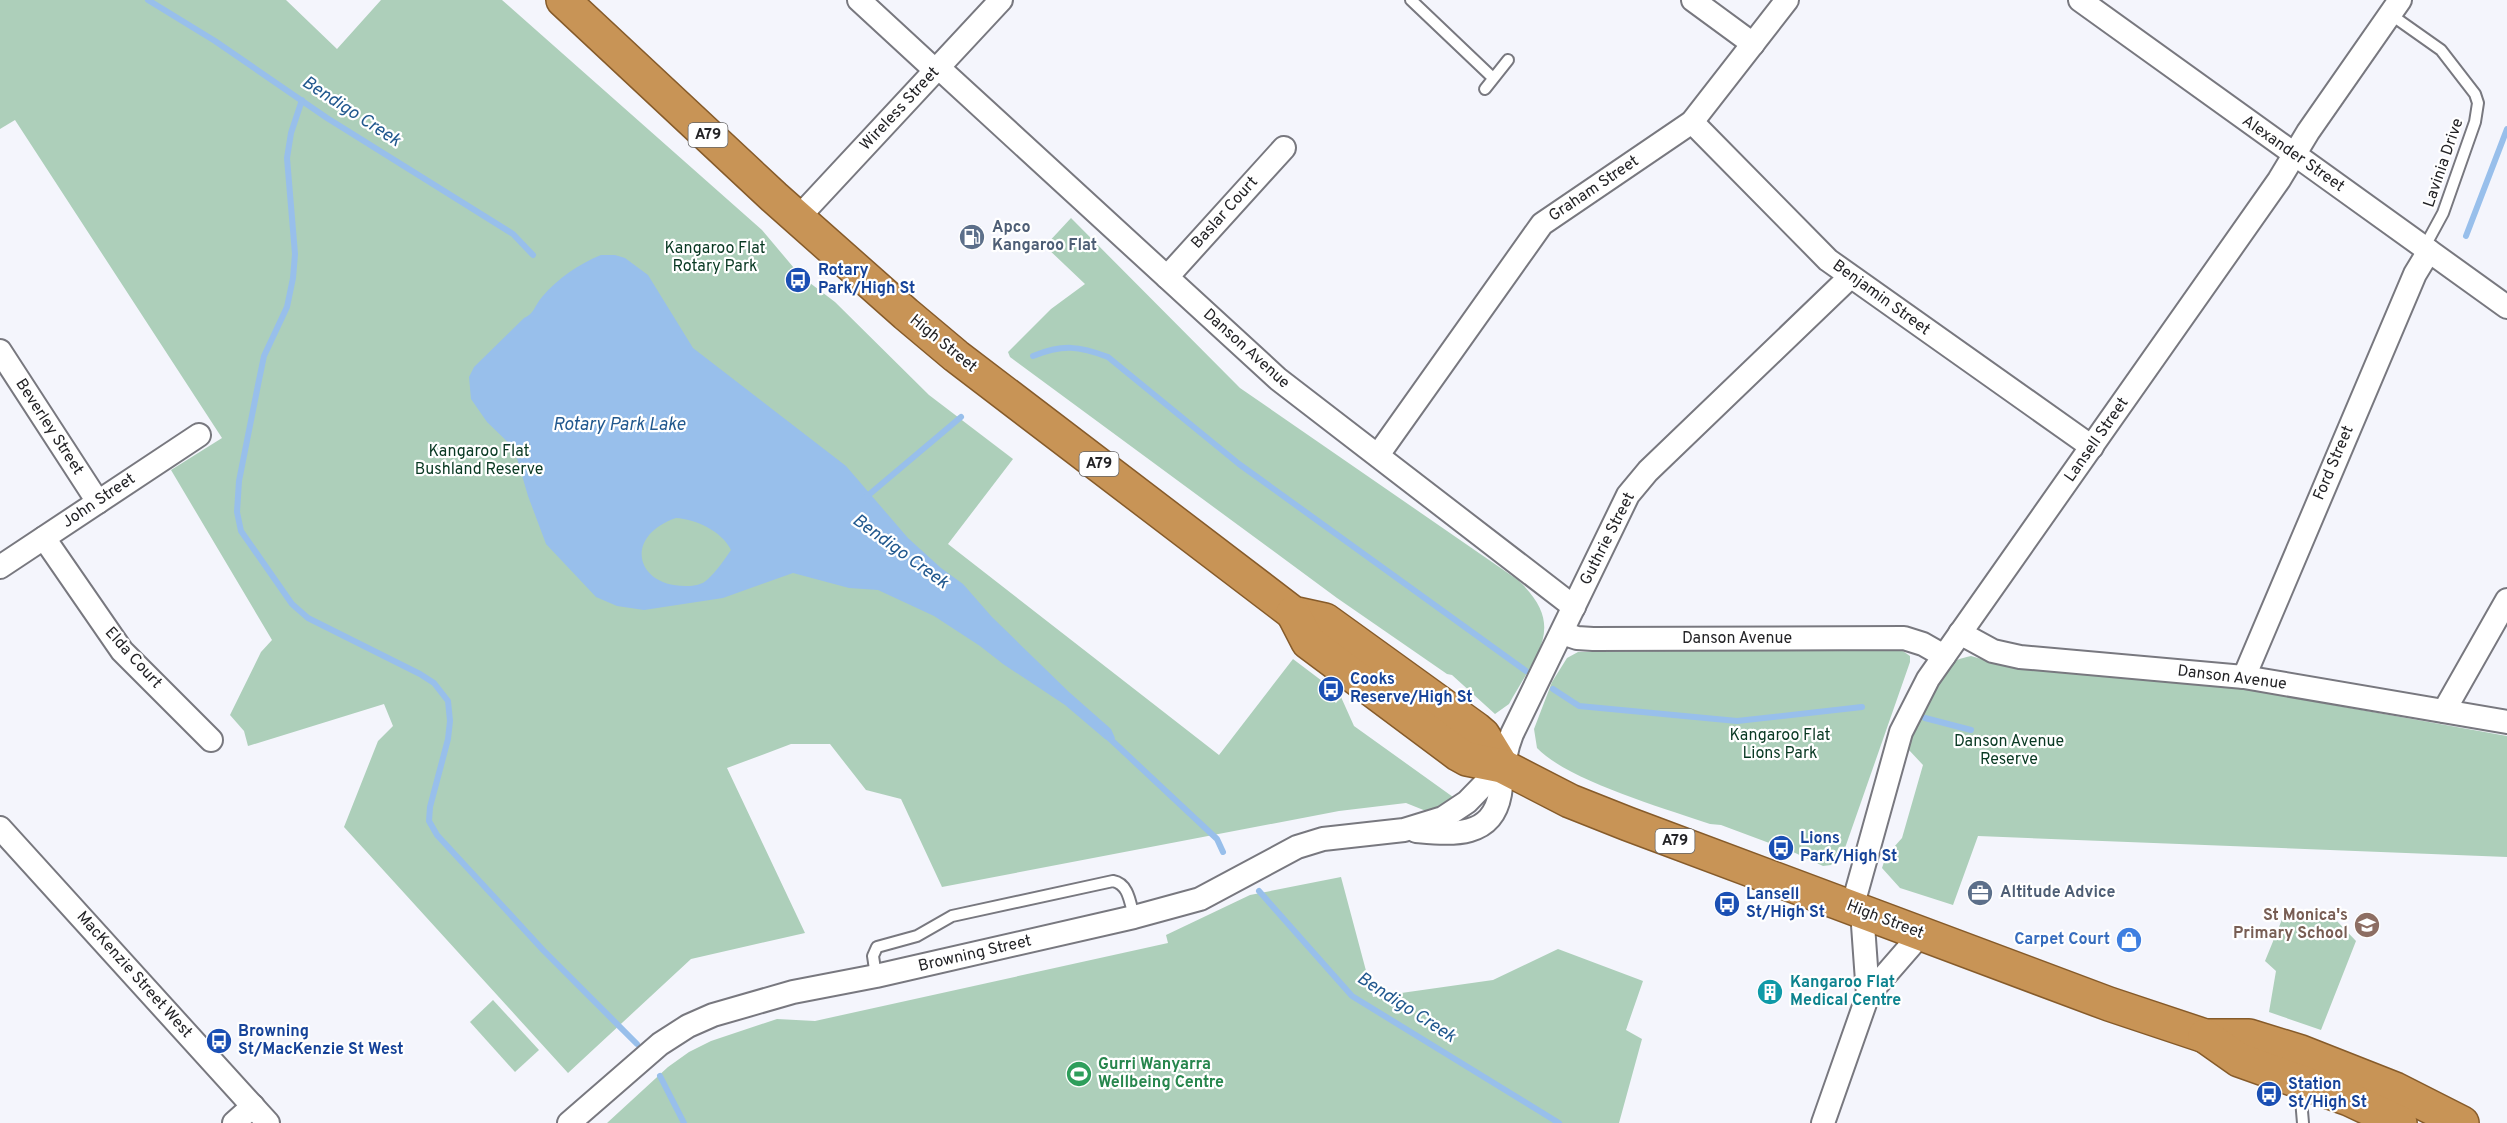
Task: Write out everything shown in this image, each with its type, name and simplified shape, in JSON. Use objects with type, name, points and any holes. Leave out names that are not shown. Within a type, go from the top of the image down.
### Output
[{"type":"highway","name":"High Street","points":[[562,0],[798,218],[956,356],[1293,613],[1325,620],[1476,729],[1483,735],[1502,766],[1537,785],[1599,813],[2032,976],[2205,1036],[2239,1060],[2349,1099],[2400,1123]]},
{"type":"highway","name":"High Street","points":[[2205,1036],[2249,1036],[2301,1052],[2386,1085],[2462,1123]]},
{"type":"street","name":"Danson Avenue","points":[[859,0],[1278,379],[1574,607]]},
{"type":"street","name":"Wireless Street","points":[[798,218],[1001,0]]},
{"type":"street","points":[[1693,0],[1753,44]]},
{"type":"street","name":"Graham Street","points":[[1378,455],[1542,224],[1692,122],[1787,0]]},
{"type":"street","name":"Alexander Street","points":[[2080,0],[2507,307]]},
{"type":"street","name":"Lansell Street","points":[[1868,995],[1857,910],[1901,732],[1917,698],[1960,633],[2279,180],[2294,154],[2395,7]]},
{"type":"street","name":"Benjamin Street","points":[[1692,122],[1812,245],[1851,277],[2092,447]]},
{"type":"street","name":"Baslar Court","points":[[1167,277],[1284,148]]},
{"type":"street","name":"Ford Street","points":[[2244,677],[2426,250]]},
{"type":"street","name":"Guthrie Street","points":[[1502,766],[1512,734],[1619,512],[1638,482],[1851,277]]},
{"type":"street","name":"Beverley Street","points":[[0,351],[98,502]]},
{"type":"street","name":"John Street","points":[[0,567],[199,435]]},
{"type":"street","name":"Elda Court","points":[[44,538],[122,651],[211,740]]},
{"type":"street","points":[[2444,711],[2507,600]]},
{"type":"street","name":"Danson Avenue","points":[[1562,633],[1577,638],[1593,639],[1904,638],[1923,644],[1944,656]]},
{"type":"street","name":"Danson Avenue","points":[[1960,633],[1993,651],[2020,657],[2244,677],[2507,722]]},
{"type":"street","name":"Browning Street","points":[[569,1123],[644,1057],[688,1026],[713,1015],[765,999],[1134,917],[1200,899],[1276,857],[1306,845],[1339,837],[1404,830],[1429,824],[1458,810],[1502,766]]},
{"type":"street","name":"MacKenzie Street West","points":[[0,828],[260,1115]]},
{"type":"street","name":"Lansell Street","points":[[1823,1123],[1868,995],[1921,934]]},
{"type":"street","points":[[234,1123],[260,1115]]},
{"type":"lane","points":[[1411,0],[1492,77]]},
{"type":"lane","name":"Lavinia Drive","points":[[2395,7],[2441,50],[2475,94],[2478,103],[2475,122],[2443,213],[2426,250]]},
{"type":"lane","points":[[1485,89],[1492,77],[1508,60]]},
{"type":"lane","points":[[876,976],[873,956],[877,946],[917,936],[952,916],[1113,881],[1120,882],[1126,889],[1134,917]]},
{"type":"lane","points":[[2300,1081],[2303,1123]]},
{"type":"green space","name":"Kangaroo Flat Bushland Reserve","points":[[0,0],[286,0],[337,49],[381,0],[502,0],[762,230],[794,268],[789,274],[801,284],[806,280],[835,302],[929,395],[1013,459],[948,544],[1219,755],[1293,659],[1330,687],[1325,695],[1336,703],[1341,697],[1354,726],[1453,797],[1434,811],[1426,811],[1406,803],[1339,811],[942,887],[901,799],[866,790],[830,744],[791,744],[727,768],[805,933],[691,959],[568,1073],[344,827],[378,741],[393,726],[384,704],[248,746],[244,731],[230,715],[261,652],[272,640],[171,470],[222,438],[15,120],[0,129]]},
{"type":"green space","points":[[1071,218],[1240,388],[1518,580],[1533,597],[1541,612],[1544,627],[1537,655],[1509,704],[1495,714],[1452,675],[1447,674],[1337,598],[1010,357],[1008,352],[1051,309],[1085,284],[1045,246]]},
{"type":"green space","name":"Kangaroo Flat Lions Park","points":[[1900,649],[1910,656],[1910,662],[1845,848],[1831,865],[1823,866],[1791,851],[1721,825],[1710,824],[1618,792],[1570,771],[1551,760],[1537,748],[1534,729],[1552,682],[1567,658],[1578,652]]},
{"type":"green space","name":"Danson Avenue Reserve","points":[[1971,656],[1995,663],[2227,686],[2507,736],[2507,857],[1978,836],[1953,905],[1900,888],[1882,868],[1886,856],[1902,838],[1923,765],[1908,749],[1921,714],[1941,677],[1957,660]]},
{"type":"green space","points":[[1341,877],[1373,997],[1493,980],[1558,949],[1643,981],[1626,1030],[1642,1039],[1619,1123],[607,1123],[668,1067],[689,1052],[711,1041],[777,1019],[815,1021],[1168,943],[1166,935],[1250,895]]},
{"type":"green space","points":[[2283,917],[2334,918],[2356,941],[2321,1030],[2269,1012],[2276,971],[2265,961]]},
{"type":"green space","points":[[493,1000],[539,1050],[515,1072],[470,1022]]},
{"type":"water","name":"Rotary Park Lake","points":[[601,255],[615,255],[625,258],[648,275],[693,348],[846,466],[908,538],[941,568],[963,584],[992,617],[1069,692],[1111,729],[1115,738],[1113,741],[1105,739],[1065,705],[934,616],[878,590],[849,588],[793,573],[723,598],[644,610],[617,606],[596,597],[546,544],[528,496],[514,448],[487,422],[471,399],[469,377],[474,367],[530,314],[555,284],[569,272]],"holes":[[[676,518],[715,532],[731,550],[703,583],[687,586],[669,584],[656,578],[647,570],[642,559],[642,548],[648,536],[659,526]]]},
{"type":"waterway","name":"Bendigo Creek","points":[[148,0],[215,41],[327,118],[513,234],[533,255]]},
{"type":"waterway","points":[[302,100],[291,133],[287,158],[295,254],[293,278],[287,307],[264,356],[259,380],[239,481],[237,512],[241,531],[292,604],[308,618],[420,674],[434,683],[448,701],[450,721],[448,739],[430,807],[429,821],[437,835],[543,950],[637,1044]]},
{"type":"waterway","points":[[2466,236],[2507,129]]},
{"type":"waterway","points":[[1033,356],[1062,348],[1071,348],[1108,357],[1239,464],[1526,671]]},
{"type":"waterway","points":[[865,498],[961,417]]},
{"type":"waterway","points":[[1553,689],[1579,706],[1737,721],[1862,707]]},
{"type":"waterway","points":[[1925,718],[1971,730]]},
{"type":"waterway","name":"Bendigo Creek","points":[[1107,736],[1217,839],[1223,852]]},
{"type":"waterway","name":"Bendigo Creek","points":[[1259,891],[1352,996],[1559,1123]]},
{"type":"waterway","points":[[660,1076],[684,1123]]},
{"type":"place","name":"Apco Kangaroo Flat","points":[[972,237]]},
{"type":"place","name":"Rotary Park/High St","points":[[798,280]]},
{"type":"place","name":"Cooks Reserve/High St","points":[[1331,689]]},
{"type":"place","name":"Lions Park/High St","points":[[1781,848]]},
{"type":"place","name":"Altitude Advice","points":[[1980,893]]},
{"type":"place","name":"Lansell St/High St","points":[[1727,904]]},
{"type":"place","name":"St Monica's Primary School","points":[[2367,925]]},
{"type":"place","name":"Carpet Court","points":[[2129,940]]},
{"type":"place","name":"Kangaroo Flat Medical Centre","points":[[1770,992]]},
{"type":"place","name":"Browning St/MacKenzie St West","points":[[219,1041]]},
{"type":"place","name":"Gurri Wanyarra Wellbeing Centre","points":[[1079,1074]]},
{"type":"place","name":"Station St/High St","points":[[2269,1094]]},
{"type":"park label","name":"Kangaroo Flat Rotary Park","points":[[715,258]]}]
